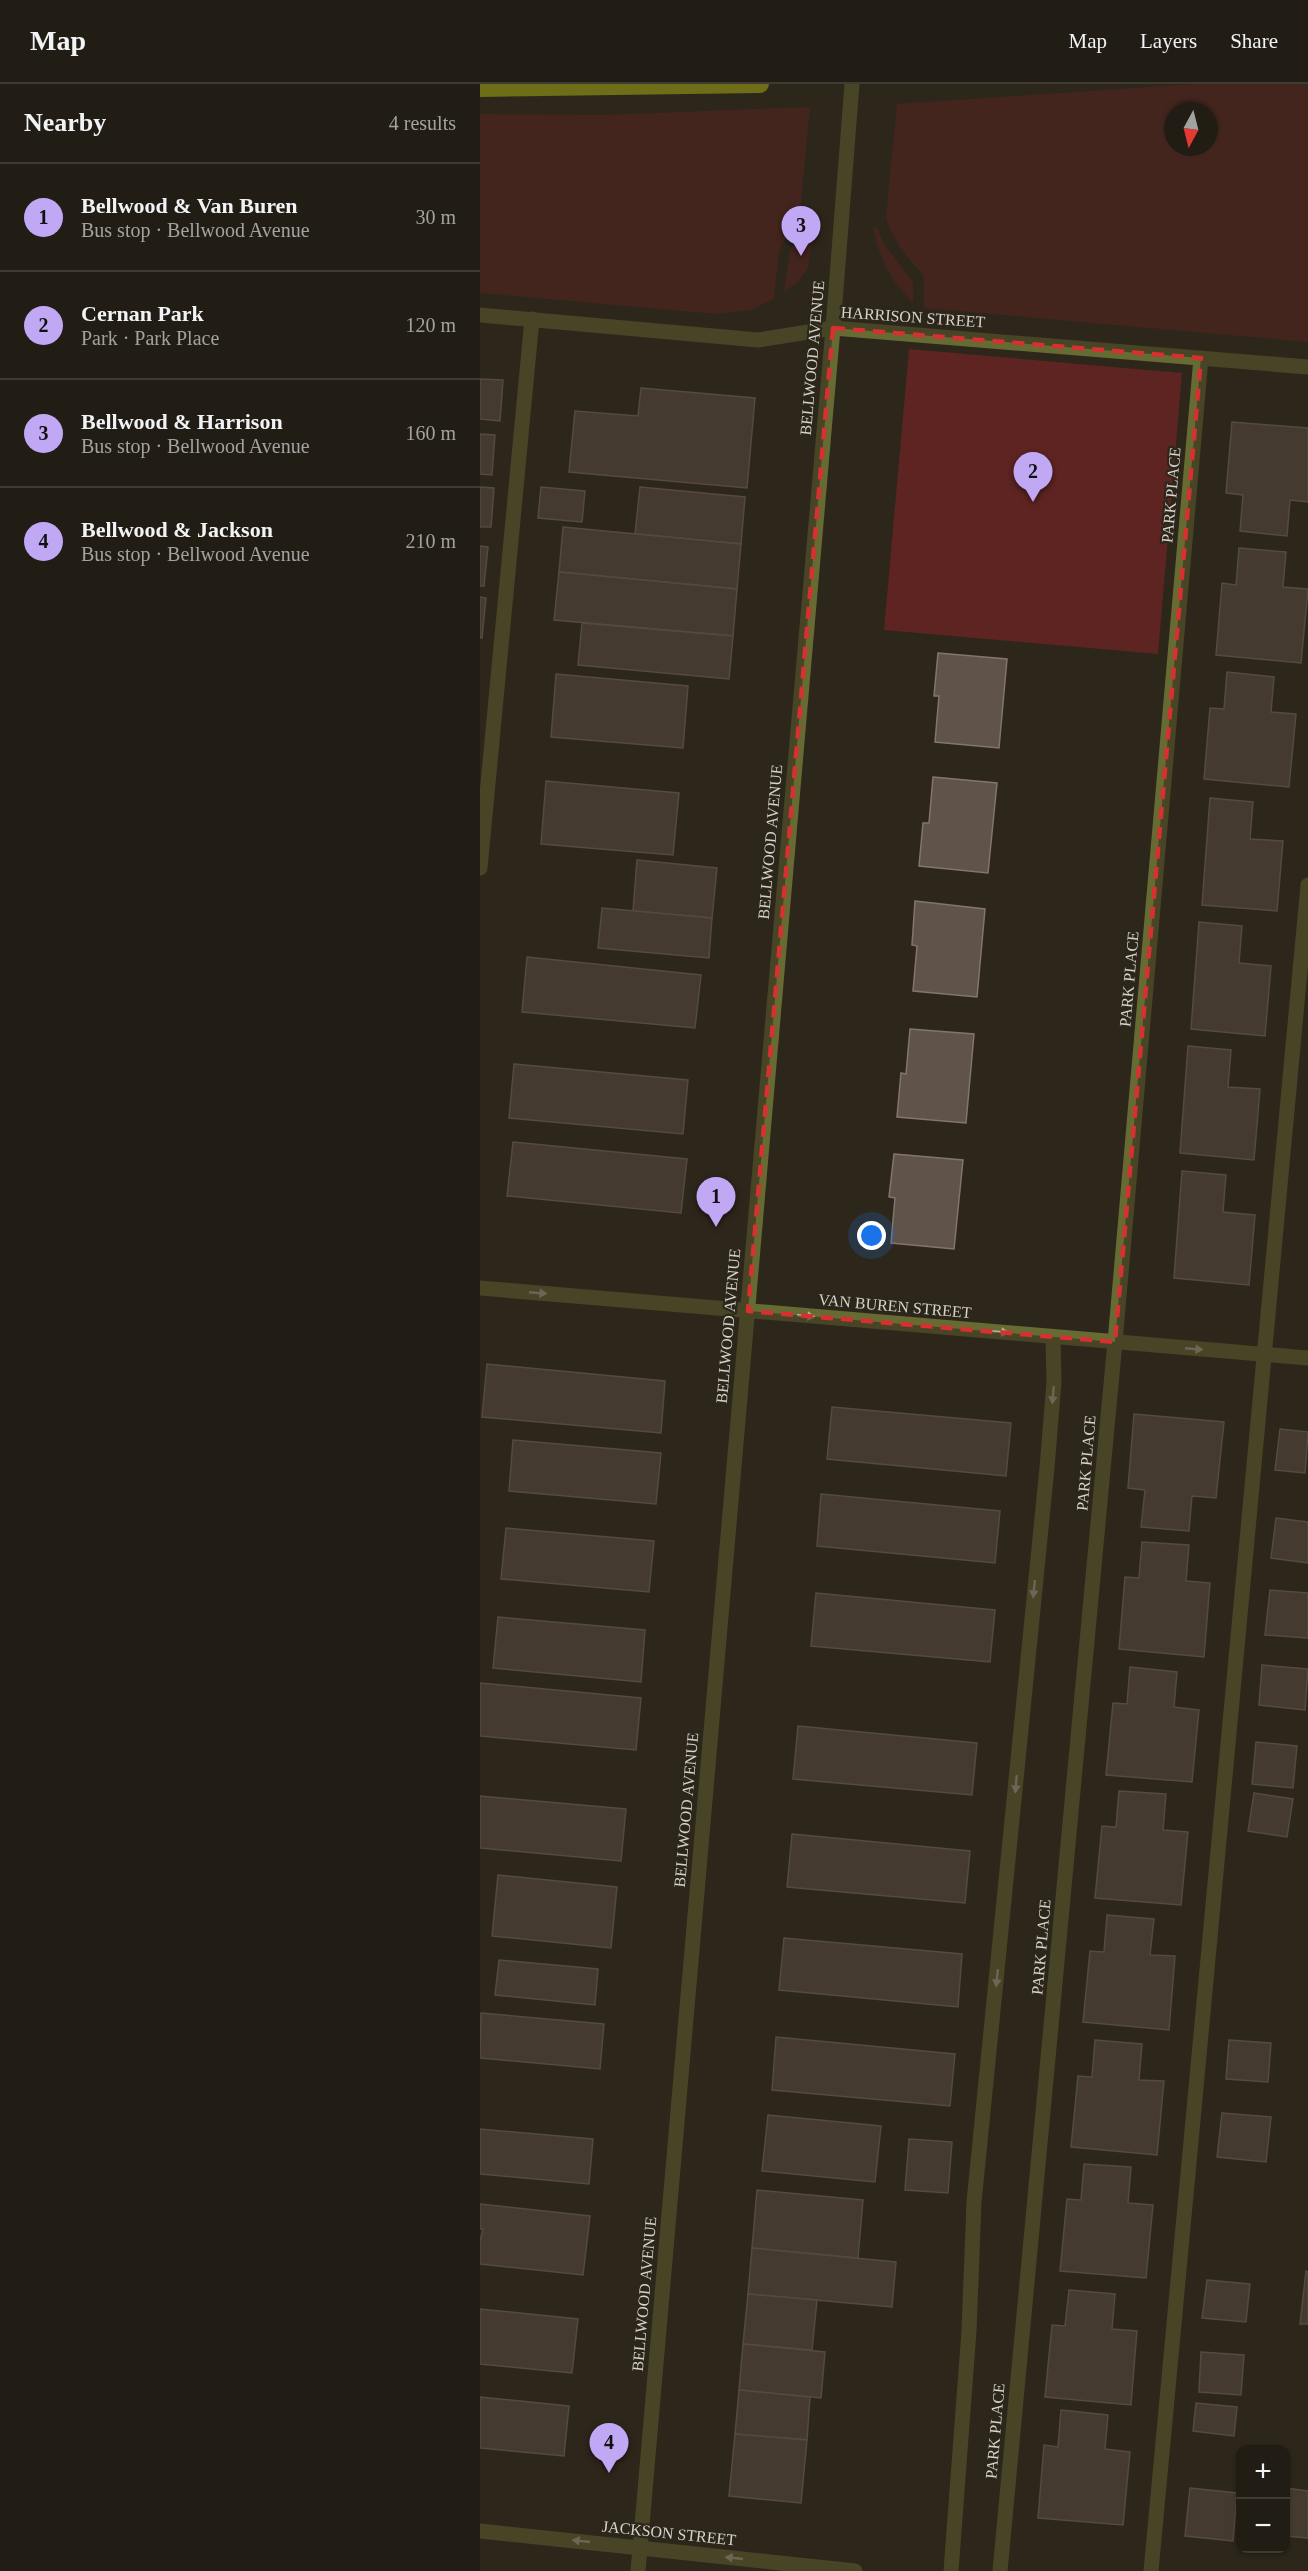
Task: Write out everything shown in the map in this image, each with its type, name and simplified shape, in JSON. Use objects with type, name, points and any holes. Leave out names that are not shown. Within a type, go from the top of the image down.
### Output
[{"type":"highway","points":[[480,88],[760,84]]},
{"type":"street","name":"BELLWOOD AVENUE","points":[[638,2571],[833,328],[852,84]]},
{"type":"street","name":"HARRISON STREET","points":[[480,315],[758,340],[833,328],[1308,367]]},
{"type":"street","points":[[480,868],[532,319]]},
{"type":"street","name":"PARK PLACE","points":[[1000,2571],[1115,1342],[1201,358]]},
{"type":"street","points":[[1151,2571],[1308,885]]},
{"type":"street","name":"VAN BUREN STREET","points":[[480,1288],[1308,1358]]},
{"type":"street","points":[[951,2571],[968,2342],[974,2202],[1049,1446],[1054,1383],[1053,1337]]},
{"type":"street","name":"JACKSON STREET","points":[[480,2530],[855,2571]]},
{"type":"highlighted area","points":[[833,328],[1201,358],[1115,1342],[748,1311]]},
{"type":"shaded area","points":[[1194,84],[1308,84],[1308,342],[924,308],[924,276],[902,249],[886,218],[897,104]]},
{"type":"shaded area","points":[[810,107],[800,213],[779,251],[774,298],[751,310],[717,314],[480,293],[480,114],[605,115]]},
{"type":"shaded area","points":[[817,208],[808,268],[799,281],[784,292],[790,251]]},
{"type":"shaded area","points":[[873,227],[877,227],[884,244],[913,282],[913,302],[898,286],[887,268]]},
{"type":"shaded area","points":[[909,349],[1182,373],[1158,654],[884,630]]},
{"type":"building","points":[[480,379],[503,380],[500,421],[480,419]]},
{"type":"building","points":[[641,388],[755,398],[747,488],[569,472],[575,411],[638,416]]},
{"type":"building","points":[[1232,422],[1308,428],[1308,502],[1290,500],[1287,536],[1240,531],[1243,495],[1226,493]]},
{"type":"building","points":[[480,434],[495,435],[492,475],[480,474]]},
{"type":"building","points":[[480,487],[494,488],[491,527],[480,527]]},
{"type":"building","points":[[541,487],[585,491],[582,522],[538,518]]},
{"type":"building","points":[[640,487],[745,497],[741,544],[635,534]]},
{"type":"building","points":[[563,527],[741,544],[737,589],[559,572]]},
{"type":"building","points":[[480,546],[488,547],[484,586],[480,586]]},
{"type":"building","points":[[1239,548],[1286,552],[1283,587],[1308,589],[1301,663],[1216,655],[1222,583],[1236,585]]},
{"type":"building","points":[[559,572],[737,589],[733,636],[554,620]]},
{"type":"building","points":[[480,597],[486,598],[482,638],[480,638]]},
{"type":"building","points":[[582,623],[733,636],[729,679],[578,665]]},
{"type":"building","points":[[938,653],[1007,659],[999,748],[935,742],[939,696],[934,696]]},
{"type":"building","points":[[1227,672],[1274,677],[1271,712],[1296,714],[1289,787],[1204,779],[1210,708],[1224,709]]},
{"type":"building","points":[[556,674],[688,686],[683,748],[551,737]]},
{"type":"building","points":[[933,777],[997,783],[988,873],[919,866],[923,823],[929,823]]},
{"type":"building","points":[[546,781],[679,793],[673,855],[541,844]]},
{"type":"building","points":[[1210,798],[1253,802],[1250,839],[1283,841],[1277,911],[1202,905]]},
{"type":"building","points":[[637,860],[717,868],[712,918],[633,911]]},
{"type":"building","points":[[915,901],[985,909],[977,997],[913,991],[917,946],[912,945]]},
{"type":"building","points":[[602,908],[712,918],[709,958],[598,948]]},
{"type":"building","points":[[1199,922],[1242,926],[1239,963],[1271,966],[1265,1036],[1191,1029]]},
{"type":"building","points":[[527,957],[701,975],[695,1028],[522,1012]]},
{"type":"building","points":[[910,1029],[974,1034],[966,1123],[897,1117],[901,1073],[906,1074]]},
{"type":"building","points":[[1188,1046],[1231,1050],[1228,1087],[1260,1089],[1254,1160],[1180,1153]]},
{"type":"building","points":[[514,1064],[688,1080],[683,1134],[509,1118]]},
{"type":"building","points":[[513,1142],[687,1159],[681,1213],[507,1196]]},
{"type":"building","points":[[894,1154],[963,1160],[954,1249],[891,1243],[895,1198],[889,1197]]},
{"type":"building","points":[[1182,1171],[1226,1175],[1223,1212],[1255,1215],[1249,1285],[1174,1278]]},
{"type":"building","points":[[487,1364],[665,1381],[661,1433],[482,1417]]},
{"type":"building","points":[[832,1407],[1011,1423],[1006,1476],[827,1459]]},
{"type":"building","points":[[1134,1414],[1224,1422],[1216,1498],[1192,1496],[1189,1531],[1141,1527],[1145,1490],[1128,1488]]},
{"type":"building","points":[[1280,1429],[1308,1432],[1305,1473],[1275,1470]]},
{"type":"building","points":[[513,1440],[661,1453],[656,1504],[509,1491]]},
{"type":"building","points":[[821,1494],[1000,1511],[995,1563],[817,1546]]},
{"type":"building","points":[[1276,1518],[1308,1522],[1308,1563],[1271,1558]]},
{"type":"building","points":[[506,1528],[654,1541],[649,1592],[501,1579]]},
{"type":"building","points":[[1142,1542],[1189,1545],[1186,1581],[1210,1583],[1204,1657],[1119,1649],[1125,1577],[1139,1578]]},
{"type":"building","points":[[1270,1590],[1308,1593],[1308,1638],[1265,1635]]},
{"type":"building","points":[[816,1593],[995,1610],[990,1662],[811,1646]]},
{"type":"building","points":[[498,1617],[645,1630],[641,1682],[493,1668]]},
{"type":"building","points":[[1262,1665],[1308,1669],[1305,1710],[1259,1705]]},
{"type":"building","points":[[1130,1667],[1177,1672],[1174,1707],[1199,1710],[1192,1782],[1106,1775],[1113,1703],[1127,1704]]},
{"type":"building","points":[[480,1683],[641,1698],[636,1750],[480,1736]]},
{"type":"building","points":[[798,1726],[977,1743],[972,1795],[793,1779]]},
{"type":"building","points":[[1256,1742],[1297,1746],[1293,1788],[1252,1784]]},
{"type":"building","points":[[1119,1791],[1166,1794],[1163,1830],[1188,1832],[1181,1905],[1095,1898],[1102,1826],[1116,1827]]},
{"type":"building","points":[[1254,1793],[1293,1799],[1287,1837],[1248,1831]]},
{"type":"building","points":[[480,1796],[626,1809],[621,1861],[480,1848]]},
{"type":"building","points":[[792,1834],[970,1851],[965,1903],[787,1887]]},
{"type":"building","points":[[498,1875],[617,1887],[611,1948],[492,1936]]},
{"type":"building","points":[[1107,1915],[1154,1919],[1150,1955],[1175,1956],[1169,2030],[1083,2022],[1090,1951],[1104,1952]]},
{"type":"building","points":[[784,1938],[962,1954],[958,2007],[779,1990]]},
{"type":"building","points":[[499,1960],[598,1969],[595,2005],[495,1995]]},
{"type":"building","points":[[481,2013],[604,2024],[600,2069],[480,2058]]},
{"type":"building","points":[[776,2037],[955,2054],[950,2106],[772,2090]]},
{"type":"building","points":[[1095,2040],[1142,2044],[1139,2080],[1164,2081],[1157,2155],[1071,2147],[1078,2076],[1092,2077]]},
{"type":"building","points":[[1229,2040],[1271,2043],[1268,2082],[1226,2079]]},
{"type":"building","points":[[1222,2113],[1271,2117],[1266,2162],[1217,2157]]},
{"type":"building","points":[[768,2115],[881,2126],[875,2182],[762,2171]]},
{"type":"building","points":[[480,2129],[593,2139],[589,2184],[480,2174]]},
{"type":"building","points":[[909,2139],[952,2142],[948,2193],[905,2190]]},
{"type":"building","points":[[1084,2164],[1131,2167],[1128,2203],[1153,2205],[1146,2278],[1060,2271],[1067,2199],[1081,2200]]},
{"type":"building","points":[[757,2190],[863,2200],[858,2258],[752,2248]]},
{"type":"building","points":[[480,2204],[590,2216],[583,2275],[480,2264],[480,2241],[483,2229],[480,2229]]},
{"type":"building","points":[[752,2248],[896,2262],[892,2307],[748,2294]]},
{"type":"building","points":[[1306,2271],[1308,2272],[1308,2324],[1300,2324]]},
{"type":"building","points":[[1207,2280],[1250,2284],[1246,2322],[1202,2318]]},
{"type":"building","points":[[1069,2290],[1115,2294],[1112,2329],[1137,2331],[1131,2405],[1045,2397],[1052,2325],[1065,2326]]},
{"type":"building","points":[[748,2294],[817,2300],[812,2350],[743,2344]]},
{"type":"building","points":[[480,2309],[578,2319],[572,2373],[480,2364]]},
{"type":"building","points":[[743,2344],[825,2352],[821,2398],[739,2390]]},
{"type":"building","points":[[1201,2352],[1244,2355],[1241,2395],[1199,2392]]},
{"type":"building","points":[[739,2390],[810,2397],[807,2440],[735,2434]]},
{"type":"building","points":[[480,2397],[569,2406],[564,2456],[480,2448]]},
{"type":"building","points":[[1196,2403],[1237,2407],[1234,2436],[1193,2431]]},
{"type":"building","points":[[1061,2410],[1108,2415],[1105,2449],[1130,2452],[1123,2525],[1038,2518],[1044,2445],[1058,2447]]},
{"type":"building","points":[[735,2434],[807,2440],[801,2503],[729,2496]]},
{"type":"building","points":[[1190,2488],[1236,2493],[1233,2541],[1185,2536]]},
{"type":"building","points":[[1290,2489],[1308,2491],[1308,2538],[1290,2536]]},
{"type":"place","name":"Bellwood & Harrison","points":[[801,256]]},
{"type":"place","name":"Cernan Park","points":[[1033,502]]},
{"type":"place","name":"Bellwood & Van Buren","points":[[716,1227]]},
{"type":"place","name":"Bellwood & Jackson","points":[[609,2473]]}]
